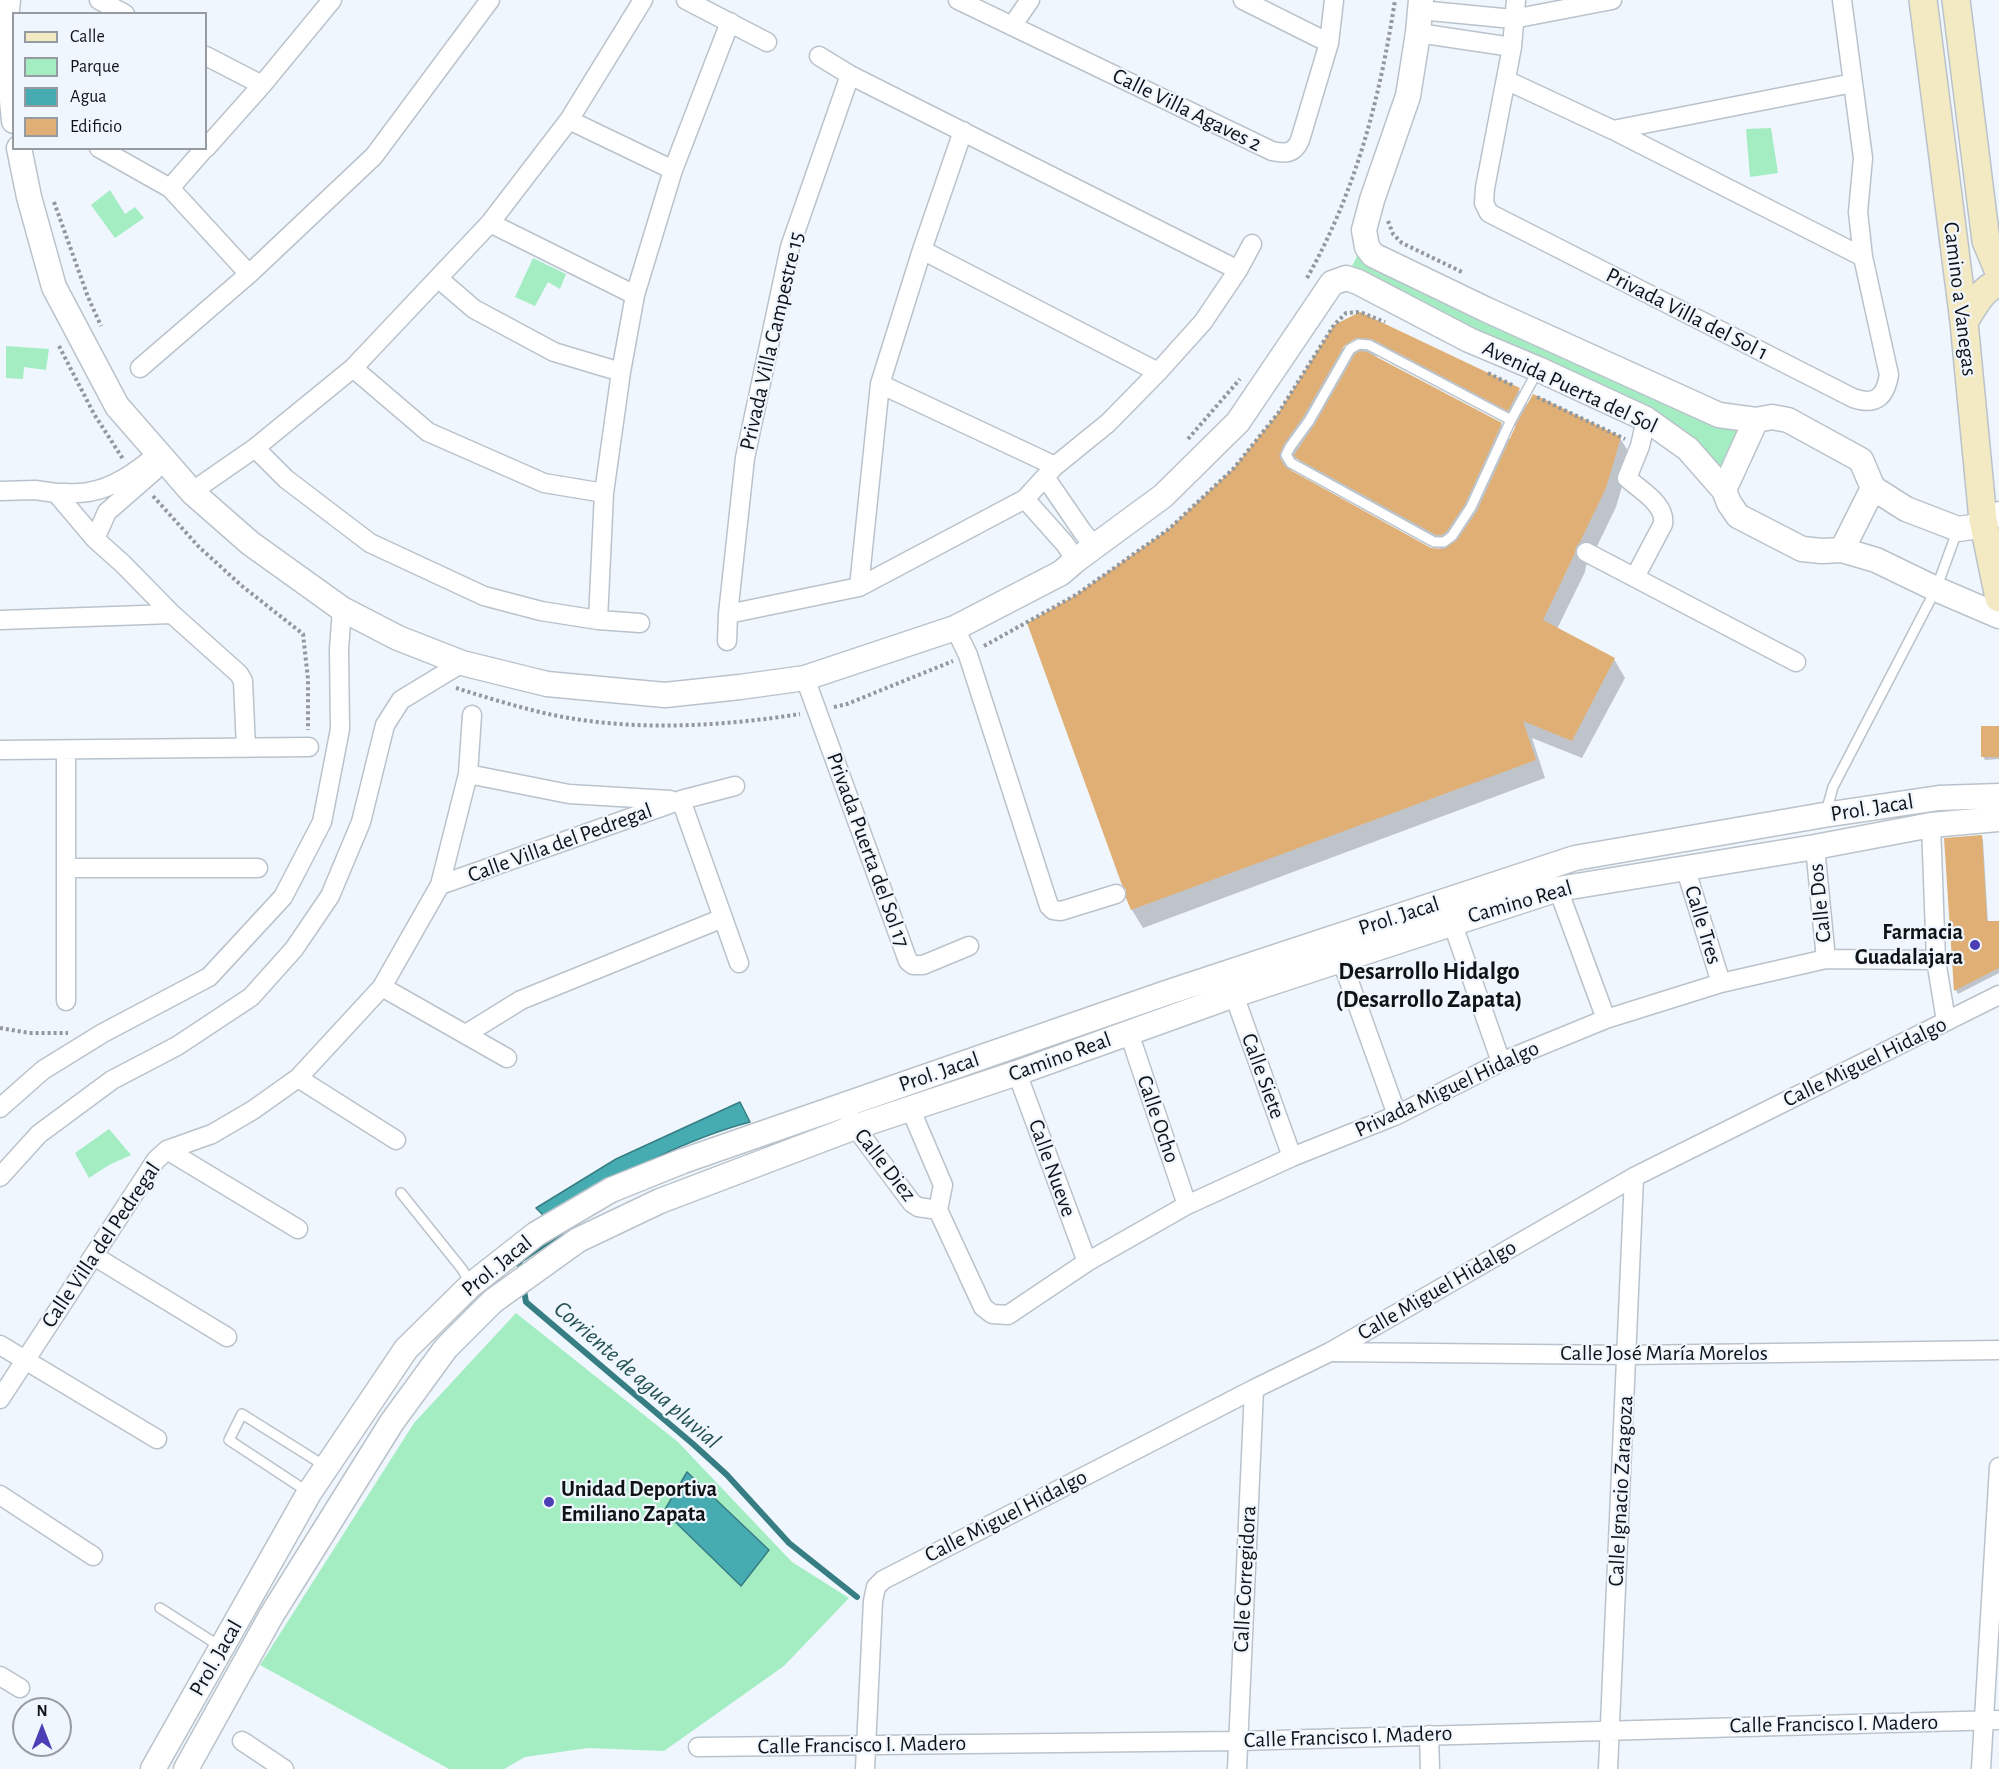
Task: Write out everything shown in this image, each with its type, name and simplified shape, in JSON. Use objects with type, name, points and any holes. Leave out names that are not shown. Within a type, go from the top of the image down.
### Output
[{"type":"main road","name":"Camino a Vanegas","points":[[1923,0],[1964,322],[1989,480],[1999,598]]},
{"type":"main road","name":"Camino a Vanegas","points":[[1956,0],[1986,241],[1999,272]]},
{"type":"main road","points":[[1964,322],[1988,287],[1999,282]]},
{"type":"street","points":[[8,0],[5,28],[10,115]]},
{"type":"street","points":[[99,0],[121,12]]},
{"type":"street","points":[[207,146],[262,85],[332,0]]},
{"type":"street","points":[[140,368],[249,274],[374,156],[490,0]]},
{"type":"street","points":[[198,489],[255,448],[353,368],[490,223],[569,120],[643,0]]},
{"type":"street","points":[[686,0],[767,42]]},
{"type":"street","name":"Calle Villa Agaves 2","points":[[958,0],[1261,146],[1281,153],[1289,153],[1296,149],[1329,43],[1335,0]]},
{"type":"street","points":[[1012,26],[1030,0]]},
{"type":"street","points":[[1243,0],[1329,43]]},
{"type":"street","name":"Privada Villa del Sol 1","points":[[1516,0],[1512,47],[1485,188],[1484,203],[1489,213],[1853,398],[1865,402],[1877,399],[1886,389],[1889,375],[1863,257],[1858,212],[1863,158],[1842,0]]},
{"type":"street","points":[[1428,18],[1513,19],[1612,0]]},
{"type":"street","points":[[1428,18],[1512,47]]},
{"type":"street","name":"Avenida Puerta del Sol","points":[[1428,18],[1408,96],[1364,230],[1369,252],[1485,309],[1719,415],[1756,420],[1772,417],[1788,420],[1861,460],[1873,488]]},
{"type":"street","points":[[598,620],[604,493],[621,372],[635,295],[673,170],[730,22]]},
{"type":"street","points":[[819,56],[850,75],[1238,270]]},
{"type":"street","points":[[207,57],[262,85]]},
{"type":"street","name":"Privada Villa Campestre 15","points":[[727,641],[746,458],[789,247],[850,75]]},
{"type":"street","points":[[1506,80],[1613,130],[1863,257]]},
{"type":"street","points":[[1613,130],[1853,82]]},
{"type":"street","points":[[569,120],[673,170]]},
{"type":"street","points":[[859,587],[880,384],[922,250],[963,131]]},
{"type":"street","points":[[19,150],[29,197],[54,287],[117,406],[161,458],[198,489],[250,543],[342,609],[398,638],[462,663],[547,684],[665,695],[805,678],[955,628],[1061,573],[1079,546]]},
{"type":"street","points":[[103,150],[170,188],[249,274]]},
{"type":"street","points":[[170,188],[203,150]]},
{"type":"street","points":[[490,223],[635,295]]},
{"type":"street","points":[[728,614],[859,587],[1025,499],[1050,472],[1108,423],[1203,322],[1238,270],[1252,244]]},
{"type":"street","points":[[922,250],[1158,372]]},
{"type":"street","name":"Avenida Puerta del Sol","points":[[1079,546],[1163,496],[1238,422],[1332,282],[1346,278],[1358,282],[1469,340],[1646,419],[1689,449],[1724,489],[1738,516],[1802,549],[1842,550],[1876,560],[1999,616]]},
{"type":"street","points":[[439,279],[474,309],[554,352],[621,372]]},
{"type":"street","points":[[1469,340],[1485,309]]},
{"type":"street","points":[[353,368],[428,432],[544,483],[604,493]]},
{"type":"street","points":[[880,384],[1050,472],[1079,546]]},
{"type":"street","points":[[1635,577],[1663,524],[1664,515],[1659,506],[1627,478],[1640,446],[1646,419]]},
{"type":"street","points":[[1724,489],[1756,420]]},
{"type":"street","points":[[255,448],[286,479],[370,543],[484,596],[541,611],[598,620],[640,623]]},
{"type":"street","points":[[95,539],[107,512],[137,477],[161,458]]},
{"type":"street","points":[[0,491],[35,490],[87,493],[137,477]]},
{"type":"street","points":[[1842,550],[1873,488],[1906,509],[1958,529],[1972,527],[1991,517]]},
{"type":"street","points":[[56,493],[95,539],[172,614],[239,674],[243,681],[246,748]]},
{"type":"street","points":[[1025,499],[1079,546]]},
{"type":"street","points":[[1586,552],[1796,662]]},
{"type":"street","points":[[0,1108],[43,1070],[103,1033],[208,977],[284,897],[322,822],[340,729],[339,649],[342,609]]},
{"type":"street","points":[[0,620],[172,614]]},
{"type":"street","points":[[955,628],[968,655],[1049,906],[1053,910],[1060,911],[1116,894]]},
{"type":"street","points":[[0,1177],[39,1134],[112,1080],[177,1046],[251,997],[294,949],[330,896],[361,822],[385,725],[401,700],[462,663]]},
{"type":"street","name":"Privada Puerta del Sol 17","points":[[805,678],[908,961],[914,965],[923,964],[969,946]]},
{"type":"street","name":"Calle Villa del Pedregal","points":[[0,1399],[147,1172],[167,1150],[212,1134],[253,1110],[297,1078],[382,987],[440,885],[468,774],[472,715]]},
{"type":"street","points":[[0,750],[309,747]]},
{"type":"street","points":[[66,750],[66,1001]]},
{"type":"street","name":"Calle Villa del Pedregal","points":[[468,774],[569,794],[681,800]]},
{"type":"street","name":"Calle Villa del Pedregal","points":[[440,885],[681,800],[735,786]]},
{"type":"street","name":"Prol. Jacal","points":[[153,1769],[325,1466],[406,1349],[471,1285],[536,1234],[611,1190],[683,1161],[1166,993],[1575,858],[1824,815],[1939,798],[1999,796]]},
{"type":"street","points":[[681,800],[739,963]]},
{"type":"street","name":"Camino Real","points":[[855,1127],[1017,1073],[1234,995],[1558,888],[1815,847],[1931,825],[1999,819]]},
{"type":"street","points":[[1931,825],[1936,960],[1946,1022]]},
{"type":"street","name":"Calle Dos","points":[[1815,847],[1826,959]]},
{"type":"street","name":"Calle Tres","points":[[1685,867],[1721,983]]},
{"type":"street","points":[[66,868],[258,868]]},
{"type":"street","points":[[1558,888],[1606,1019]]},
{"type":"street","points":[[466,1034],[521,1000],[723,918]]},
{"type":"street","points":[[1452,922],[1501,1062]]},
{"type":"street","points":[[1341,959],[1397,1115]]},
{"type":"street","name":"Privada Miguel Hidalgo","points":[[992,1314],[1008,1315],[1087,1262],[1187,1204],[1292,1156],[1397,1115],[1501,1062],[1606,1019],[1721,983],[1826,959],[1936,960]]},
{"type":"street","points":[[382,987],[507,1058]]},
{"type":"street","name":"Calle Siete","points":[[1234,995],[1292,1156]]},
{"type":"street","name":"Calle Miguel Hidalgo","points":[[866,1745],[873,1601],[876,1587],[892,1574],[1330,1352],[1634,1177],[1999,995]]},
{"type":"street","name":"Calle Ocho","points":[[1128,1033],[1187,1204]]},
{"type":"street","name":"Calle Nueve","points":[[1017,1073],[1087,1262]]},
{"type":"street","points":[[297,1078],[396,1140]]},
{"type":"street","name":"Calle Diez","points":[[843,1105],[855,1127],[912,1203],[918,1207],[938,1210]]},
{"type":"street","name":"Calle Diez","points":[[910,1108],[943,1185],[938,1210],[983,1307],[992,1314]]},
{"type":"street","name":"Prol. Jacal","points":[[186,1769],[271,1616],[392,1422],[446,1348],[493,1301],[578,1240],[619,1220],[660,1201],[855,1127]]},
{"type":"street","points":[[167,1150],[298,1229]]},
{"type":"street","name":"Calle Ignacio Zaragoza","points":[[1608,1769],[1634,1177]]},
{"type":"street","points":[[94,1256],[226,1337]]},
{"type":"street","points":[[0,1345],[157,1439]]},
{"type":"street","name":"Calle José María Morelos","points":[[1330,1352],[1627,1355],[1999,1350]]},
{"type":"street","name":"Calle Corregidora","points":[[1237,1769],[1254,1389]]},
{"type":"street","points":[[1981,1769],[1992,1720],[1999,1467]]},
{"type":"street","points":[[0,1495],[93,1556]]},
{"type":"street","points":[[250,1600],[271,1616]]},
{"type":"street","points":[[0,1676],[20,1689]]},
{"type":"street","name":"Calle Francisco I. Madero","points":[[698,1747],[1238,1741],[1992,1720]]},
{"type":"street","points":[[1430,1735],[1430,1769]]},
{"type":"street","points":[[242,1741],[284,1769]]},
{"type":"street","points":[[865,1769],[866,1745]]},
{"type":"lane","points":[[1511,420],[1369,345],[1359,344],[1350,349],[1309,422],[1286,456],[1290,463],[1434,542],[1444,542],[1452,536],[1471,507],[1511,420],[1538,369]]},
{"type":"lane","points":[[1824,815],[1833,787],[1936,589],[1958,529]]},
{"type":"lane","points":[[401,1193],[462,1269],[471,1285]]},
{"type":"lane","points":[[309,1493],[229,1440],[242,1414],[325,1466]]},
{"type":"lane","points":[[160,1608],[222,1647]]},
{"type":"path","points":[[1304,284],[1348,191],[1362,154],[1385,63],[1395,0]]},
{"type":"path","points":[[0,1028],[30,1033],[103,1033]]},
{"type":"green space","points":[[1771,128],[1778,173],[1750,177],[1746,129]]},
{"type":"green space","points":[[110,190],[125,214],[135,207],[144,218],[115,238],[91,205]]},
{"type":"green space","points":[[1365,240],[1485,309],[1756,420],[1724,490],[1688,449],[1346,278]]},
{"type":"green space","points":[[533,258],[566,274],[560,289],[548,282],[535,306],[515,297]]},
{"type":"green space","points":[[6,346],[49,349],[46,370],[24,367],[23,379],[6,378]]},
{"type":"green space","points":[[109,1129],[131,1155],[89,1178],[75,1153]]},
{"type":"green space","name":"Unidad Deportiva Emiliano Zapata","points":[[516,1313],[678,1442],[792,1562],[849,1598],[784,1666],[664,1751],[588,1748],[525,1757],[504,1769],[449,1769],[260,1665],[414,1423]]},
{"type":"water","points":[[740,1102],[750,1122],[671,1151],[619,1176],[545,1217],[536,1208],[616,1159]]},
{"type":"water","points":[[687,1472],[769,1550],[741,1586],[664,1511]]},
{"type":"building","points":[[1360,312],[1520,388],[1508,411],[1372,339],[1356,338],[1344,346],[1303,417],[1284,444],[1279,456],[1285,467],[1431,548],[1444,549],[1457,540],[1477,511],[1517,423],[1533,394],[1621,437],[1606,488],[1543,620],[1615,658],[1572,741],[1523,721],[1536,760],[1131,910],[1126,898],[1126,890],[1122,885],[1027,623],[1076,595],[1169,529],[1234,468],[1279,412],[1334,325]]},
{"type":"building","points":[[1360,351],[1367,352],[1502,423],[1465,504],[1442,535],[1436,535],[1294,455],[1315,424],[1355,354]]},
{"type":"building","points":[[1981,726],[1999,726],[1999,757],[1981,757]]},
{"type":"building","points":[[1982,835],[1987,921],[1999,921],[1999,968],[1954,991],[1944,838]]},
{"type":"waterway","name":"Corriente de agua pluvial","points":[[522,1275],[519,1261],[566,1230]]},
{"type":"waterway","name":"Corriente de agua pluvial","points":[[523,1285],[526,1302],[693,1444],[727,1475],[789,1543],[857,1597]]},
{"type":"place","name":"Farmacia Guadalajara","points":[[1975,945]]},
{"type":"place","name":"Unidad Deportiva Emiliano Zapata","points":[[549,1502]]},
{"type":"district","name":"Desarrollo Hidalgo (Desarrollo Zapata)","points":[[1429,986]]}]
